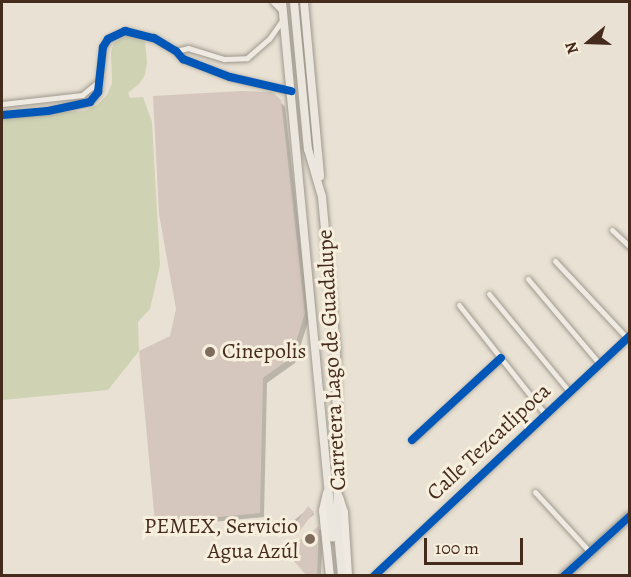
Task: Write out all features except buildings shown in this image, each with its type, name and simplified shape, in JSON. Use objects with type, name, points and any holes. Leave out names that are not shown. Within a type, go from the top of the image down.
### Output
[{"type":"main road","name":"Carretera Lago de Guadalupe","points":[[282,2],[332,491]]},
{"type":"main road","name":"Carretera Lago de Guadalupe","points":[[294,2],[308,149],[322,197],[336,349],[332,491]]},
{"type":"main road","points":[[304,2],[322,197]]},
{"type":"main road","points":[[332,491],[342,576]]},
{"type":"main road","points":[[337,576],[338,557]]},
{"type":"street","points":[[176,51],[188,48],[224,59],[247,58],[269,39],[283,16],[273,2]]},
{"type":"street","points":[[2,115],[84,105],[94,99],[103,47],[116,34],[125,31],[136,32],[176,51],[183,59],[230,77],[291,91]]},
{"type":"street","points":[[2,104],[81,94],[98,82]]},
{"type":"street","points":[[612,230],[630,248]]},
{"type":"street","points":[[555,261],[628,337]]},
{"type":"street","points":[[528,279],[599,363]]},
{"type":"street","points":[[489,294],[569,391]]},
{"type":"street","points":[[459,305],[544,414]]},
{"type":"street","name":"Calle Tezcatlipoca","points":[[374,576],[628,337]]},
{"type":"street","points":[[412,440],[501,358]]},
{"type":"street","name":"Carretera Lago de Guadalupe","points":[[330,576],[323,511],[332,491]]},
{"type":"street","name":"Carretera Lago de Guadalupe","points":[[332,491],[344,512],[348,576]]},
{"type":"street","points":[[535,492],[590,552]]},
{"type":"street","points":[[564,576],[630,516]]},
{"type":"green space","points":[[128,35],[145,42],[147,62],[145,75],[139,84],[128,93],[130,98],[143,97],[152,122],[160,265],[150,309],[138,322],[139,351],[108,390],[2,400],[2,115],[84,111],[97,105],[107,95],[112,83],[111,52],[114,43]]},
{"type":"cycle path","points":[[2,115],[48,111],[90,102],[98,92],[103,47],[108,39],[125,31],[154,38],[176,51],[183,59],[230,77],[291,91]]},
{"type":"cycle path","points":[[374,576],[630,336]]},
{"type":"cycle path","points":[[412,440],[501,358]]},
{"type":"cycle path","points":[[564,576],[630,516]]},
{"type":"place","name":"Cinepolis","points":[[210,352]]},
{"type":"place","name":"PEMEX, Servicio Agua Azúl","points":[[310,539]]}]
